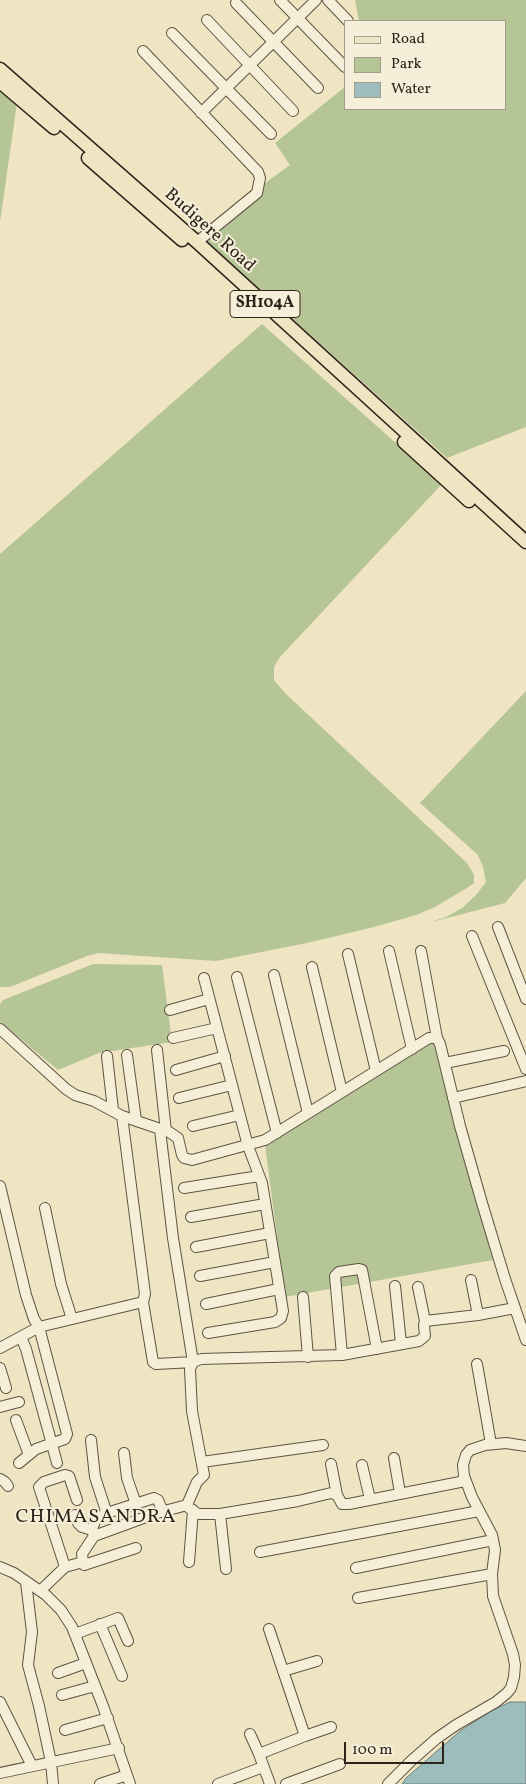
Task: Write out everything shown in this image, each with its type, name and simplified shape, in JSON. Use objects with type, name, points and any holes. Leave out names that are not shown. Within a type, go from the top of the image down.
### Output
[{"type":"main road","name":"Budigere Road","points":[[0,69],[197,242],[526,542]]},
{"type":"main road","name":"Budigere Road","points":[[0,82],[193,248],[526,553]]},
{"type":"street","points":[[280,0],[344,66]]},
{"type":"street","points":[[201,113],[316,0]]},
{"type":"street","points":[[328,0],[347,20]]},
{"type":"street","points":[[236,3],[318,88]]},
{"type":"street","points":[[207,20],[293,111]]},
{"type":"street","points":[[172,33],[272,134]]},
{"type":"street","points":[[143,51],[258,172],[260,178],[258,193],[197,242]]},
{"type":"street","points":[[498,927],[526,999]]},
{"type":"street","points":[[472,936],[526,1069]]},
{"type":"street","points":[[389,951],[412,1049]]},
{"type":"street","points":[[421,952],[437,1038],[453,1098],[482,1203],[515,1308],[524,1326],[526,1340]]},
{"type":"street","points":[[348,954],[376,1071]]},
{"type":"street","points":[[312,967],[342,1092]]},
{"type":"street","points":[[274,975],[308,1113]]},
{"type":"street","points":[[237,977],[277,1133]]},
{"type":"street","points":[[204,978],[248,1146],[259,1176],[283,1311],[281,1318],[275,1322],[208,1333]]},
{"type":"street","points":[[170,1010],[210,999]]},
{"type":"street","points":[[173,1038],[217,1028]]},
{"type":"street","points":[[0,1029],[66,1089],[178,1138],[182,1155],[184,1158],[192,1160],[265,1140],[429,1038],[437,1038]]},
{"type":"street","points":[[157,1050],[173,1238],[193,1362],[190,1369],[192,1411],[204,1475],[197,1482],[190,1508],[188,1562]]},
{"type":"street","points":[[445,1063],[504,1051]]},
{"type":"street","points":[[127,1055],[136,1120]]},
{"type":"street","points":[[107,1056],[118,1113],[145,1294],[143,1302],[153,1362],[156,1364],[193,1362],[201,1359],[342,1355],[419,1341],[424,1338],[425,1321],[418,1287]]},
{"type":"street","points":[[176,1070],[224,1056]]},
{"type":"street","points":[[453,1098],[526,1081]]},
{"type":"street","points":[[179,1098],[232,1085]]},
{"type":"street","points":[[193,1126],[240,1115]]},
{"type":"street","points":[[184,1188],[259,1176]]},
{"type":"street","points":[[0,1186],[26,1295],[39,1327],[67,1434],[65,1439],[36,1449],[19,1463]]},
{"type":"street","points":[[191,1217],[265,1204]]},
{"type":"street","points":[[45,1208],[61,1284],[72,1319]]},
{"type":"street","points":[[196,1247],[270,1233]]},
{"type":"street","points":[[200,1276],[275,1262]]},
{"type":"street","points":[[342,1355],[335,1276],[339,1272],[362,1270],[377,1349]]},
{"type":"street","points":[[471,1280],[478,1315]]},
{"type":"street","points":[[395,1286],[401,1343]]},
{"type":"street","points":[[206,1304],[279,1289]]},
{"type":"street","points":[[303,1298],[308,1357]]},
{"type":"street","points":[[0,1348],[39,1327],[143,1302]]},
{"type":"street","points":[[425,1321],[478,1315],[515,1308]]},
{"type":"street","points":[[22,1337],[57,1463]]},
{"type":"street","points":[[477,1364],[491,1444]]},
{"type":"street","points":[[1,1373],[6,1388]]},
{"type":"street","points":[[0,1407],[20,1402]]},
{"type":"street","points":[[16,1420],[29,1455]]},
{"type":"street","points":[[92,1440],[95,1477],[107,1514]]},
{"type":"street","points":[[388,1784],[436,1740],[456,1725],[496,1702],[511,1688],[515,1665],[493,1596],[492,1574],[495,1550],[492,1535],[465,1481],[462,1468],[466,1455],[474,1449],[491,1444],[506,1443],[526,1446]]},
{"type":"street","points":[[202,1462],[323,1445]]},
{"type":"street","points":[[124,1453],[127,1478],[136,1504]]},
{"type":"street","points":[[394,1458],[400,1493]]},
{"type":"street","points":[[331,1464],[337,1494],[342,1504],[465,1481]]},
{"type":"street","points":[[362,1465],[370,1499]]},
{"type":"street","points":[[65,1568],[39,1487],[44,1482],[65,1475],[69,1476],[77,1500]]},
{"type":"street","points":[[0,1479],[8,1486]]},
{"type":"street","points":[[74,1515],[82,1527],[93,1533],[163,1512],[190,1508],[198,1514],[220,1514],[298,1501],[331,1493],[337,1494]]},
{"type":"street","points":[[83,1562],[82,1554],[93,1533],[96,1518],[157,1498],[163,1512]]},
{"type":"street","points":[[260,1552],[479,1511]]},
{"type":"street","points":[[220,1514],[226,1568]]},
{"type":"street","points":[[356,1568],[493,1540]]},
{"type":"street","points":[[40,1591],[65,1568],[83,1562],[84,1565],[136,1548]]},
{"type":"street","points":[[0,1567],[40,1591],[61,1610],[75,1634],[119,1748],[128,1779],[100,1784]]},
{"type":"street","points":[[358,1598],[492,1574]]},
{"type":"street","points":[[26,1582],[27,1604],[32,1632],[28,1665],[36,1690],[53,1784]]},
{"type":"street","points":[[75,1634],[118,1618],[128,1641]]},
{"type":"street","points":[[100,1624],[122,1676]]},
{"type":"street","points":[[270,1630],[306,1736]]},
{"type":"street","points":[[283,1672],[316,1661]]},
{"type":"street","points":[[58,1673],[86,1662]]},
{"type":"street","points":[[62,1695],[95,1686]]},
{"type":"street","points":[[0,1702],[32,1766]]},
{"type":"street","points":[[65,1730],[108,1718]]},
{"type":"street","points":[[259,1754],[330,1727]]},
{"type":"street","points":[[250,1734],[270,1784]]},
{"type":"street","points":[[0,1773],[119,1748]]},
{"type":"street","points":[[286,1784],[340,1764]]},
{"type":"street","points":[[218,1784],[263,1767]]},
{"type":"green space","points":[[355,0],[526,0],[526,427],[447,458],[205,240],[262,193],[261,186],[290,165],[275,143],[344,88],[344,110],[506,110],[506,20],[359,20]]},
{"type":"green space","points":[[0,91],[17,103],[0,222]]},
{"type":"green space","points":[[262,324],[442,484],[280,657],[274,667],[274,680],[285,693],[467,863],[474,875],[474,883],[435,907],[416,915],[307,943],[216,961],[98,953],[10,987],[0,987],[0,554]]},
{"type":"green space","points":[[526,691],[526,878],[505,903],[428,923],[446,917],[462,908],[486,882],[478,855],[420,803]]},
{"type":"green space","points":[[93,964],[162,965],[172,1042],[99,1053],[58,1070],[0,1022],[0,1004],[3,1000]]},
{"type":"green space","points":[[436,1040],[493,1260],[285,1297],[265,1145]]},
{"type":"water","points":[[510,1702],[526,1702],[526,1784],[402,1784],[406,1778],[460,1731],[491,1711]]},
{"type":"district","name":"CHIMASANDRA","points":[[96,1518]]}]
